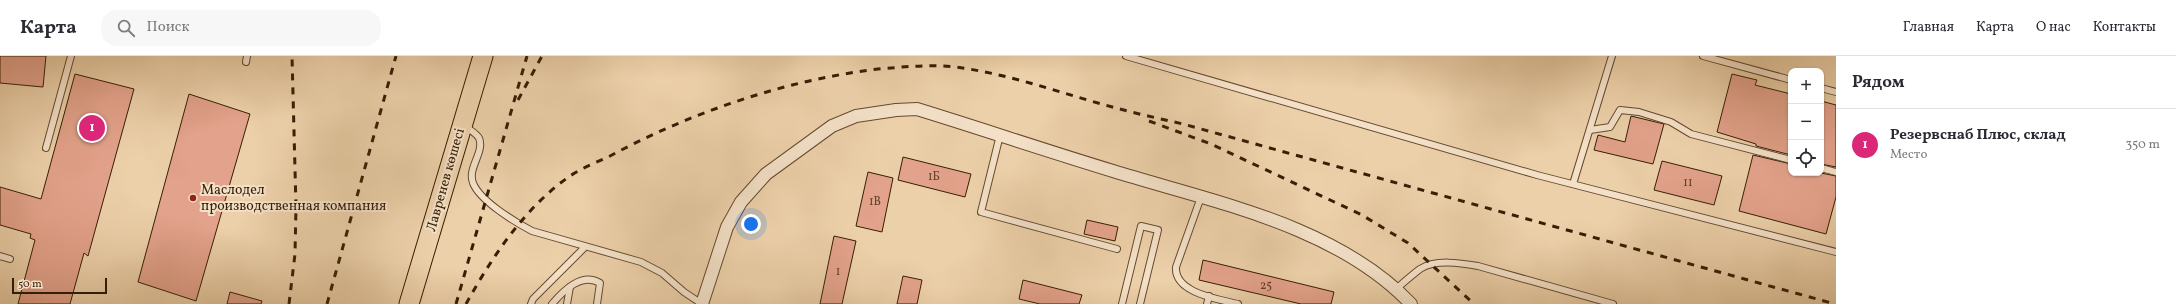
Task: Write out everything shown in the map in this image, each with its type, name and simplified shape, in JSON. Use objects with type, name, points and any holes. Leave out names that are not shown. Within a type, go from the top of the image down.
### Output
[{"type":"main road","name":"Лавренев көшесі","points":[[410,304],[483,56]]},
{"type":"street","points":[[702,304],[727,227],[741,202],[766,174],[832,126],[856,116],[896,110],[917,109],[1296,228],[1342,251],[1396,289],[1411,304]]},
{"type":"lane","points":[[46,148],[71,56]]},
{"type":"lane","points":[[1126,56],[1573,184],[1836,252]]},
{"type":"lane","points":[[1573,184],[1612,56]]},
{"type":"lane","points":[[1703,56],[1788,79]]},
{"type":"lane","points":[[1824,89],[1836,92]]},
{"type":"lane","points":[[1590,130],[1610,127],[1620,110],[1639,112],[1671,122],[1691,134],[1788,159]]},
{"type":"lane","points":[[463,124],[479,137],[481,145],[472,175],[473,183],[486,200],[519,224],[532,231],[641,262],[662,274],[702,304]]},
{"type":"lane","points":[[1000,135],[981,212],[1117,249]]},
{"type":"lane","points":[[1824,169],[1836,172]]},
{"type":"lane","points":[[1201,197],[1176,267],[1178,281],[1187,288],[1238,304]]},
{"type":"lane","points":[[1122,304],[1141,226],[1158,230],[1140,304]]},
{"type":"lane","points":[[531,304],[542,290],[585,247]]},
{"type":"lane","points":[[0,256],[10,259]]},
{"type":"lane","points":[[1396,289],[1421,269],[1430,264],[1459,263],[1478,266],[1613,304]]},
{"type":"lane","points":[[552,304],[570,287],[584,279],[594,279],[600,283],[597,304]]},
{"type":"lane","points":[[567,304],[570,287]]},
{"type":"lane","points":[[1207,304],[1209,296]]},
{"type":"building","points":[[0,56],[46,56],[43,87],[0,83]]},
{"type":"building","points":[[75,74],[134,89],[88,256],[84,253],[70,304],[18,304],[35,240],[30,238],[31,234],[0,225],[0,187],[41,199]]},
{"type":"building","points":[[1732,74],[1757,80],[1755,85],[1788,93],[1788,154],[1756,146],[1756,144],[1717,132]]},
{"type":"building","name":"Маслодел производственная компания","points":[[189,94],[250,114],[196,301],[138,282]]},
{"type":"building","points":[[1824,102],[1836,105],[1836,167],[1824,165]]},
{"type":"building","points":[[1631,116],[1664,124],[1653,164],[1594,150],[1598,135],[1625,142]]},
{"type":"building","points":[[1753,155],[1788,163],[1788,176],[1824,176],[1824,174],[1836,176],[1836,197],[1826,234],[1739,211]]},
{"type":"building","points":[[903,157],[971,174],[965,197],[898,180]]},
{"type":"building","points":[[1662,161],[1722,176],[1714,205],[1654,190]]},
{"type":"building","points":[[868,172],[893,178],[882,232],[856,226]]},
{"type":"building","points":[[1087,220],[1118,227],[1115,241],[1084,234]]},
{"type":"building","points":[[834,236],[856,241],[842,304],[820,304]]},
{"type":"building","points":[[1203,260],[1334,292],[1331,304],[1301,304],[1199,280]]},
{"type":"building","points":[[903,276],[922,280],[917,304],[897,304]]},
{"type":"building","points":[[1023,280],[1082,295],[1079,304],[1040,304],[1019,299]]},
{"type":"building","points":[[230,292],[262,301],[261,304],[227,304]]},
{"type":"railway","points":[[289,304],[295,254],[296,207],[292,56]]},
{"type":"railway","points":[[327,304],[396,56]]},
{"type":"railway","points":[[456,304],[527,56]]},
{"type":"railway","points":[[518,100],[542,56]]},
{"type":"railway","points":[[466,304],[498,251],[524,218],[538,202],[554,188],[570,176],[585,168],[674,125],[740,100],[809,81],[843,74],[916,66],[955,67],[1017,79],[1116,108],[1183,124],[1835,304]]},
{"type":"railway","points":[[1149,121],[1211,144],[1362,215],[1408,243],[1474,304]]},
{"type":"place","name":"Резервснаб Плюс, склад","points":[[92,128]]},
{"type":"place","name":"Маслодел производственная компания","points":[[193,198]]}]
